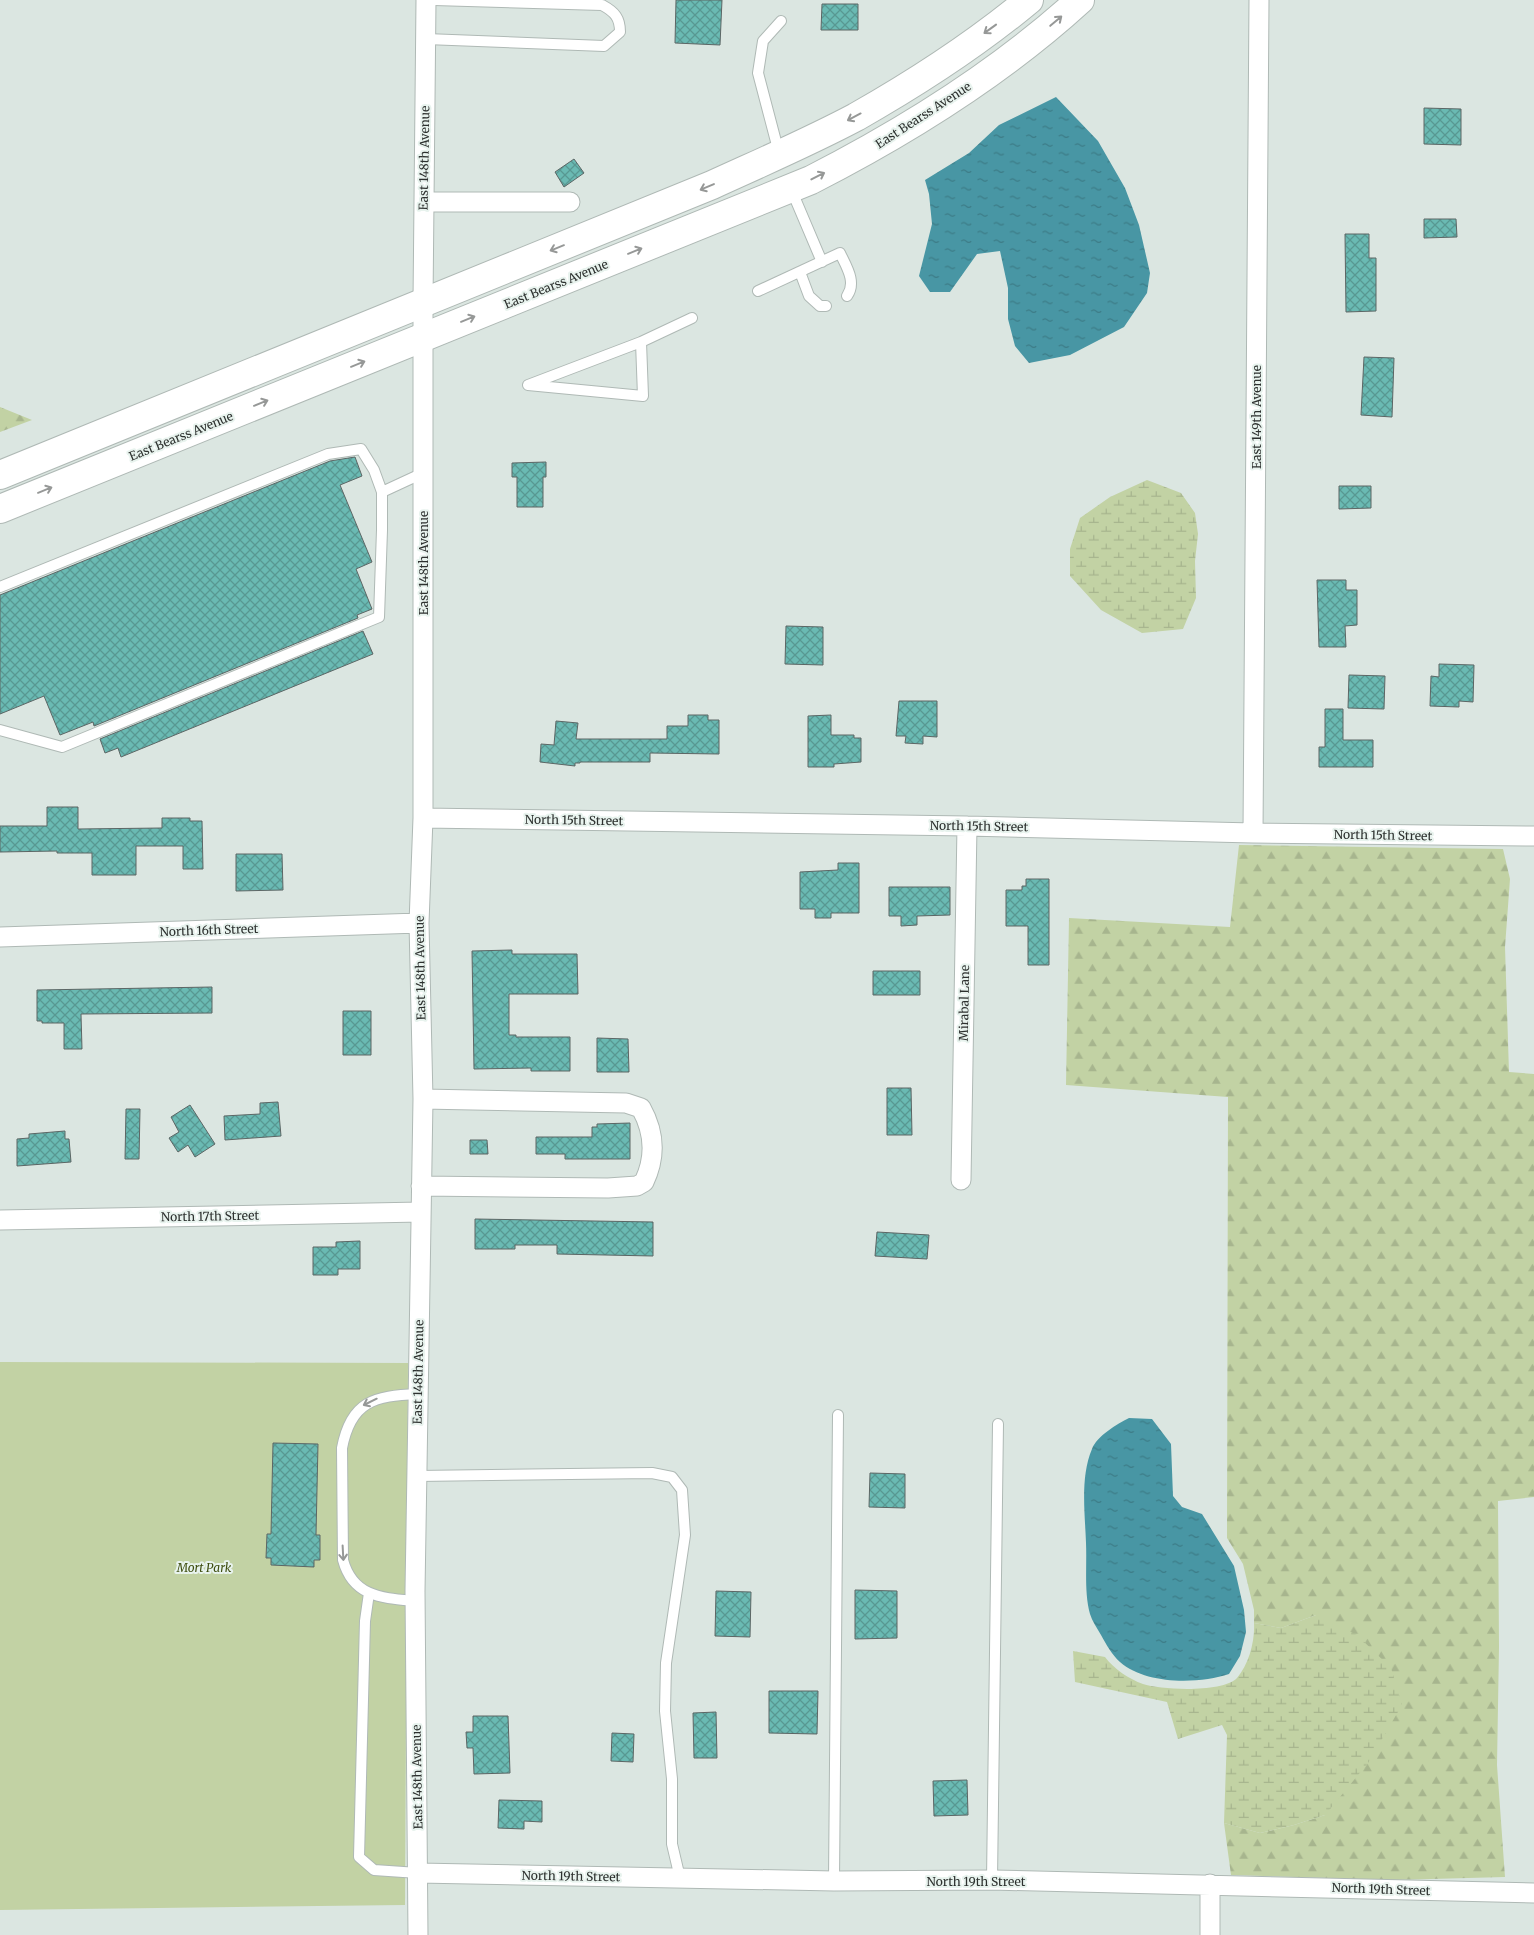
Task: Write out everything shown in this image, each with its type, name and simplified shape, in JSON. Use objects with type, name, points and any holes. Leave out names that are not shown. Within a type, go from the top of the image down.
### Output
[{"type":"main road","points":[[0,474],[712,185],[780,154],[856,117],[907,86],[958,53],[1029,0]]},
{"type":"main road","name":"East Bearss Avenue","points":[[0,509],[790,188],[864,153],[948,102],[1054,24],[1080,0]]},
{"type":"street","name":"East 148th Avenue","points":[[418,1935],[416,1601],[423,1098],[418,923],[423,818],[423,302],[426,0]]},
{"type":"street","name":"East 149th Avenue","points":[[1253,833],[1259,0]]},
{"type":"street","points":[[424,202],[570,202]]},
{"type":"street","name":"North 15th Street","points":[[423,818],[967,826],[1253,833],[1534,836]]},
{"type":"street","name":"Mirabal Lane","points":[[961,1180],[967,826]]},
{"type":"street","name":"North 16th Street","points":[[0,937],[418,923]]},
{"type":"street","points":[[421,1186],[608,1188],[636,1186],[644,1182],[652,1166],[652,1147],[648,1120],[641,1108],[626,1103],[423,1098]]},
{"type":"street","name":"North 17th Street","points":[[0,1220],[421,1212]]},
{"type":"street","name":"North 19th Street","points":[[418,1874],[834,1881],[992,1880],[1534,1893]]},
{"type":"street","points":[[1210,1884],[1210,1935]]},
{"type":"lane","points":[[426,38],[604,46],[620,32],[620,22],[613,11],[602,5],[434,0]]},
{"type":"lane","points":[[780,154],[758,73],[763,41],[781,21]]},
{"type":"lane","points":[[790,188],[822,262]]},
{"type":"lane","points":[[758,291],[840,253],[850,276],[852,286],[848,296]]},
{"type":"lane","points":[[800,272],[809,296],[820,306],[826,306]]},
{"type":"lane","points":[[641,342],[643,396],[528,385],[641,342],[692,318]]},
{"type":"lane","points":[[0,587],[328,454],[361,449],[374,470],[382,492],[379,617],[62,747],[0,730]]},
{"type":"lane","points":[[382,492],[423,473]]},
{"type":"lane","points":[[416,1601],[390,1599],[360,1588],[352,1581],[343,1560],[342,1448],[345,1432],[357,1410],[366,1403],[393,1395],[418,1394]]},
{"type":"lane","points":[[834,1881],[838,1415]]},
{"type":"lane","points":[[992,1880],[998,1424]]},
{"type":"lane","points":[[417,1476],[652,1473],[672,1477],[682,1490],[685,1535],[666,1663],[665,1711],[672,1779],[672,1844],[680,1878]]},
{"type":"lane","points":[[369,1592],[365,1626],[359,1857],[374,1870],[418,1874]]},
{"type":"green space","points":[[0,407],[32,420],[0,432]]},
{"type":"green space","points":[[1147,480],[1181,493],[1195,513],[1198,534],[1195,561],[1196,598],[1183,629],[1142,633],[1101,610],[1070,576],[1070,549],[1080,518],[1110,497]]},
{"type":"green space","points":[[1239,845],[1503,849],[1510,879],[1505,947],[1509,1072],[1534,1074],[1534,1497],[1498,1501],[1499,1647],[1497,1765],[1505,1877],[1394,1880],[1231,1875],[1224,1823],[1260,1833],[1325,1815],[1316,1615],[1281,1628],[1254,1623],[1254,1610],[1243,1564],[1227,1538],[1228,1097],[1066,1085],[1069,918],[1230,927]]},
{"type":"green space","name":"Mort Park","points":[[0,1362],[408,1363],[405,1905],[0,1910]]},
{"type":"green space","points":[[1316,1615],[1357,1635],[1391,1668],[1402,1705],[1368,1763],[1325,1815],[1294,1825],[1260,1833],[1224,1823],[1227,1735],[1222,1725],[1178,1739],[1167,1702],[1075,1682],[1073,1651],[1105,1657],[1113,1666],[1127,1676],[1152,1686],[1192,1689],[1230,1683],[1237,1678],[1248,1659],[1252,1645],[1254,1623],[1281,1628]]},
{"type":"water","points":[[1056,97],[1098,141],[1125,188],[1139,225],[1150,273],[1147,293],[1124,327],[1070,355],[1029,363],[1015,346],[1008,319],[1008,288],[1000,251],[977,254],[950,292],[930,292],[919,276],[932,224],[929,194],[925,180],[969,153],[999,125]]},
{"type":"water","points":[[1129,1418],[1152,1419],[1171,1444],[1173,1496],[1182,1507],[1202,1514],[1234,1566],[1244,1610],[1246,1632],[1240,1656],[1229,1674],[1203,1680],[1188,1681],[1158,1679],[1131,1670],[1112,1653],[1091,1617],[1086,1588],[1084,1495],[1088,1460],[1098,1440],[1113,1427]]},
{"type":"building","points":[[676,0],[722,0],[720,45],[675,43]]},
{"type":"building","points":[[822,4],[858,4],[858,30],[821,30]]},
{"type":"building","points":[[1424,108],[1461,109],[1461,145],[1424,144]]},
{"type":"building","points":[[574,159],[584,173],[564,187],[555,172]]},
{"type":"building","points":[[1424,219],[1456,219],[1457,237],[1424,238]]},
{"type":"building","points":[[1345,234],[1369,234],[1369,258],[1376,258],[1376,311],[1346,312]]},
{"type":"building","points":[[1364,357],[1394,358],[1392,417],[1361,415]]},
{"type":"building","points":[[355,457],[362,476],[340,485],[372,562],[356,569],[372,609],[357,615],[358,618],[94,726],[93,722],[60,735],[44,696],[0,714],[0,595],[330,461]]},
{"type":"building","points":[[546,462],[546,477],[543,477],[543,507],[517,507],[517,477],[512,477],[512,463]]},
{"type":"building","points":[[1339,486],[1371,486],[1371,508],[1339,509]]},
{"type":"building","points":[[1317,580],[1346,580],[1346,590],[1357,590],[1357,625],[1345,626],[1346,647],[1319,647]]},
{"type":"building","points":[[786,626],[823,627],[823,665],[785,664]]},
{"type":"building","points":[[363,631],[373,654],[121,757],[118,748],[105,753],[100,739]]},
{"type":"building","points":[[1439,664],[1474,665],[1473,702],[1459,701],[1459,707],[1430,706],[1431,676],[1439,677]]},
{"type":"building","points":[[1349,675],[1385,676],[1384,709],[1348,708]]},
{"type":"building","points":[[899,701],[937,701],[937,737],[923,736],[923,744],[905,743],[906,736],[896,736]]},
{"type":"building","points":[[1325,709],[1343,709],[1343,740],[1373,740],[1373,767],[1319,767],[1319,747],[1325,747]]},
{"type":"building","points":[[688,715],[708,715],[708,720],[719,720],[719,754],[650,753],[650,762],[580,762],[575,763],[575,766],[540,762],[541,744],[554,745],[556,721],[578,723],[576,739],[667,739],[667,726],[688,726]]},
{"type":"building","points":[[831,715],[831,735],[854,735],[854,738],[861,738],[861,762],[834,764],[834,767],[808,767],[808,716]]},
{"type":"building","points":[[47,807],[78,807],[78,829],[162,828],[162,818],[190,818],[190,821],[202,821],[203,869],[183,869],[183,846],[136,846],[136,875],[92,875],[92,853],[57,853],[57,851],[0,852],[0,826],[47,826]]},
{"type":"building","points":[[236,854],[282,854],[283,890],[236,891]]},
{"type":"building","points":[[838,863],[859,863],[859,913],[831,913],[831,918],[815,918],[815,909],[800,909],[800,872],[838,870]]},
{"type":"building","points":[[1026,879],[1049,879],[1049,965],[1028,965],[1028,926],[1006,926],[1006,890],[1022,890],[1022,886],[1026,886]]},
{"type":"building","points":[[889,887],[950,887],[950,915],[917,916],[917,925],[901,926],[901,916],[889,916]]},
{"type":"building","points":[[512,950],[512,954],[577,954],[578,994],[509,994],[509,1035],[516,1035],[516,1037],[570,1037],[570,1071],[531,1071],[531,1068],[474,1069],[472,951]]},
{"type":"building","points":[[873,971],[920,971],[920,995],[873,995]]},
{"type":"building","points":[[212,987],[212,1013],[81,1014],[82,1049],[64,1049],[64,1023],[42,1023],[42,1021],[37,1021],[37,990]]},
{"type":"building","points":[[343,1011],[371,1011],[371,1055],[343,1055]]},
{"type":"building","points":[[597,1038],[628,1039],[629,1072],[597,1072]]},
{"type":"building","points":[[887,1088],[911,1088],[912,1135],[887,1135]]},
{"type":"building","points":[[278,1102],[281,1136],[225,1140],[224,1116],[260,1114],[260,1103]]},
{"type":"building","points":[[190,1105],[215,1144],[195,1157],[188,1145],[178,1152],[169,1138],[179,1132],[171,1117]]},
{"type":"building","points":[[126,1109],[140,1109],[139,1159],[125,1159]]},
{"type":"building","points":[[630,1123],[630,1159],[565,1159],[565,1154],[536,1154],[536,1137],[592,1137],[592,1127],[597,1127],[597,1124]]},
{"type":"building","points":[[65,1131],[65,1139],[69,1139],[71,1162],[17,1166],[17,1139],[29,1138],[29,1134]]},
{"type":"building","points":[[470,1140],[487,1140],[488,1154],[470,1154]]},
{"type":"building","points":[[475,1219],[653,1222],[653,1256],[557,1254],[557,1245],[515,1245],[515,1249],[475,1249]]},
{"type":"building","points":[[877,1232],[929,1235],[927,1259],[875,1256]]},
{"type":"building","points":[[360,1241],[360,1269],[338,1269],[338,1275],[313,1275],[313,1247],[336,1247],[336,1242]]},
{"type":"building","points":[[273,1443],[318,1444],[316,1535],[320,1535],[320,1560],[314,1560],[314,1567],[271,1565],[271,1558],[266,1558],[267,1534],[271,1534]]},
{"type":"building","points":[[870,1473],[905,1474],[905,1508],[869,1507]]},
{"type":"building","points":[[855,1590],[897,1591],[897,1638],[855,1639]]},
{"type":"building","points":[[716,1591],[751,1592],[750,1637],[715,1636]]},
{"type":"building","points":[[769,1691],[818,1691],[817,1734],[769,1733]]},
{"type":"building","points":[[716,1712],[717,1758],[694,1758],[693,1713]]},
{"type":"building","points":[[473,1716],[508,1716],[510,1773],[474,1774],[473,1748],[467,1748],[466,1732],[473,1732]]},
{"type":"building","points":[[612,1733],[634,1734],[633,1762],[611,1761]]},
{"type":"building","points":[[967,1780],[968,1815],[934,1816],[933,1781]]},
{"type":"building","points":[[499,1800],[542,1801],[542,1822],[524,1821],[524,1829],[498,1828]]}]
